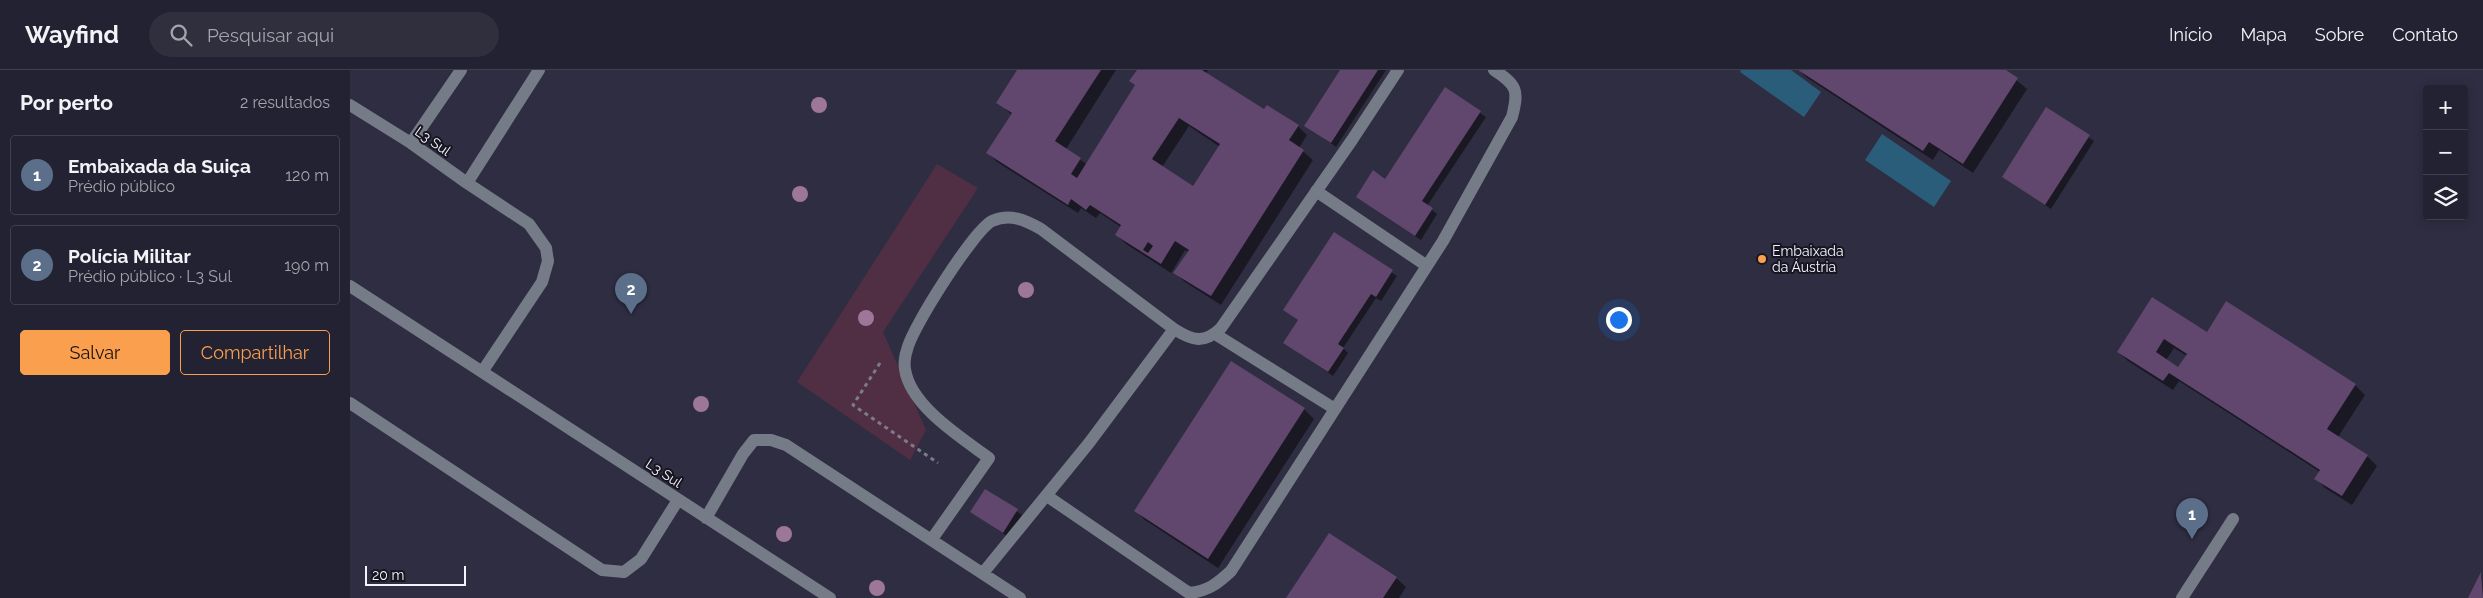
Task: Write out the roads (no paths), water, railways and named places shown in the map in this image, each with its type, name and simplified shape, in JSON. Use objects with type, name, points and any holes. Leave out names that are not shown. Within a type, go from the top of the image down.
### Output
[{"type":"street","points":[[411,143],[461,70]]},
{"type":"street","points":[[467,184],[539,70]]},
{"type":"street","points":[[932,539],[989,458],[937,419],[922,403],[905,369],[907,349],[928,306],[978,234],[990,222],[1004,217],[1022,219],[1041,229],[1174,330],[1190,339],[1198,341],[1215,334],[1221,328],[1398,70]]},
{"type":"street","points":[[1047,496],[1189,593],[1203,592],[1216,586],[1231,571],[1427,266],[1512,117],[1517,99],[1512,82],[1494,70]]},
{"type":"street","name":"L3 Sul","points":[[350,105],[411,143],[467,184],[529,224],[546,248],[548,261],[542,282],[482,372]]},
{"type":"street","points":[[1316,191],[1427,266]]},
{"type":"street","name":"L3 Sul","points":[[350,286],[830,598]]},
{"type":"street","points":[[982,573],[1047,496],[1174,330]]},
{"type":"street","points":[[1215,334],[1335,409]]},
{"type":"street","points":[[350,403],[602,570],[624,572],[642,559],[678,500]]},
{"type":"street","points":[[706,518],[743,454],[754,440],[771,440],[786,445],[1020,598]]},
{"type":"street","points":[[2182,598],[2233,518]]},
{"type":"water","points":[[1741,70],[1791,70],[1821,92],[1804,117],[1740,72]]},
{"type":"water","points":[[1882,134],[1951,181],[1934,207],[1865,160]]},
{"type":"place","name":"Embaixada da Áustria","points":[[1762,259]]},
{"type":"place","name":"Polícia Militar","points":[[631,314]]},
{"type":"place","name":"Embaixada da Suiça","points":[[2192,539]]}]
